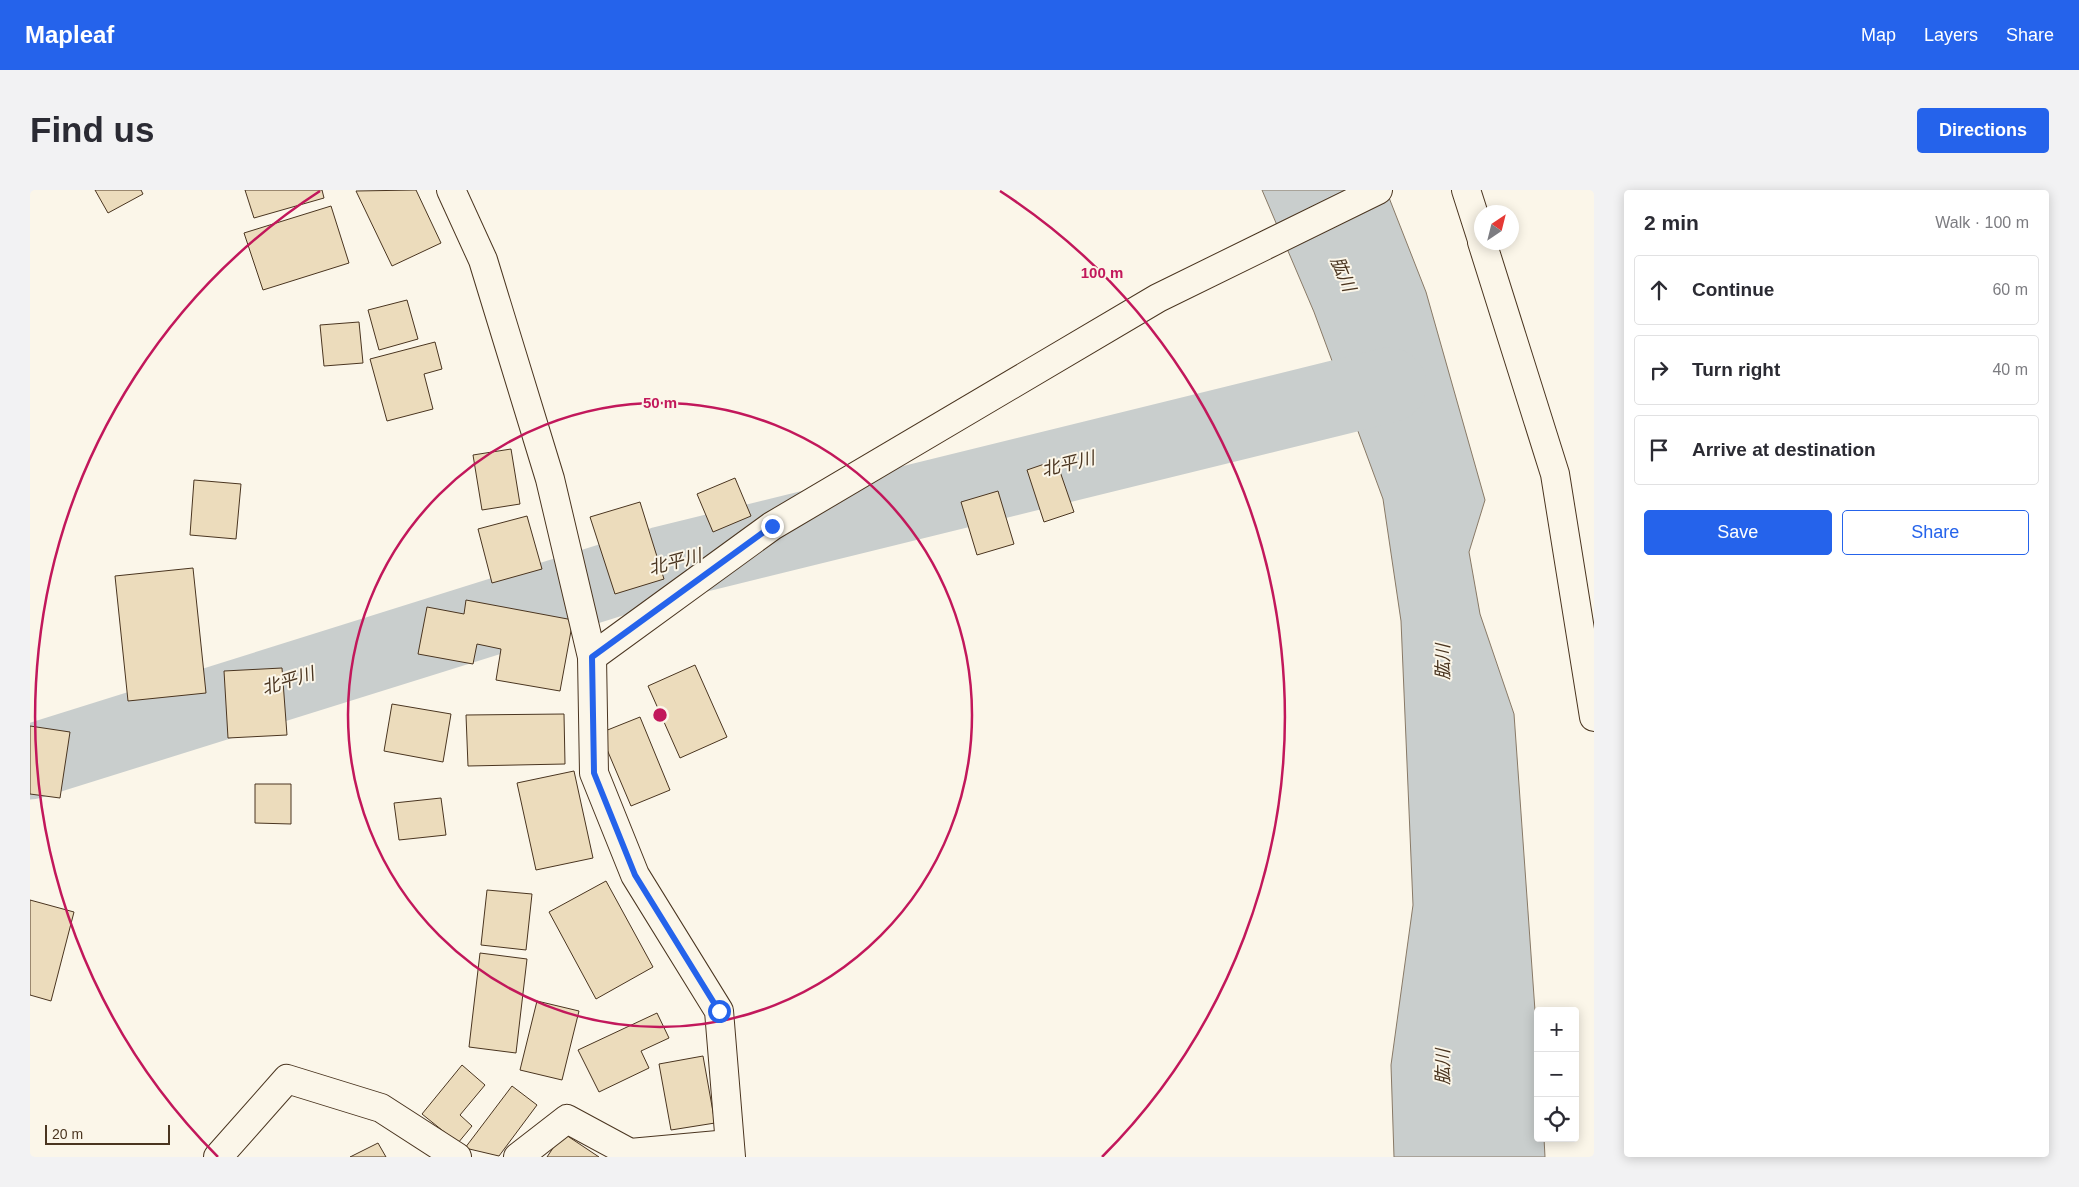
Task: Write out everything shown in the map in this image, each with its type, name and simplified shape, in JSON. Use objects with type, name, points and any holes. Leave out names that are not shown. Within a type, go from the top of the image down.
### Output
[{"type":"street","points":[[451,190],[483,260],[548,470],[592,657],[594,773],[635,875],[719,1011],[730,1151],[630,1153],[567,1119],[518,1157]]},
{"type":"street","points":[[592,657],[772,526],[1158,298],[1378,190]]},
{"type":"street","points":[[1466,190],[1474,216]]},
{"type":"street","points":[[1485,250],[1555,474],[1594,717]]},
{"type":"street","points":[[218,1157],[287,1079],[381,1108],[457,1157]]},
{"type":"water","name":"肱川","points":[[1262,190],[1386,190],[1426,292],[1485,500],[1469,552],[1480,614],[1514,714],[1535,1007],[1534,1142],[1544,1142],[1545,1157],[1394,1157],[1391,1065],[1413,905],[1401,621],[1383,499],[1314,312]]},
{"type":"building","points":[[95,190],[141,190],[143,194],[108,213]]},
{"type":"building","points":[[245,190],[322,190],[324,198],[254,218]]},
{"type":"building","points":[[416,190],[441,243],[392,266],[356,191]]},
{"type":"building","points":[[331,206],[349,263],[263,290],[244,233]]},
{"type":"building","points":[[407,300],[418,339],[379,350],[368,310]]},
{"type":"building","points":[[359,322],[363,363],[324,366],[320,325]]},
{"type":"building","points":[[435,342],[442,369],[424,374],[433,409],[387,421],[370,359]]},
{"type":"building","points":[[511,449],[520,504],[482,510],[473,455]]},
{"type":"building","points":[[1056,460],[1074,512],[1044,522],[1027,470]]},
{"type":"building","points":[[735,478],[751,516],[713,532],[697,494]]},
{"type":"building","points":[[194,480],[241,484],[236,539],[190,535]]},
{"type":"building","points":[[998,491],[1014,544],[977,555],[961,502]]},
{"type":"building","points":[[640,502],[664,579],[615,594],[590,517]]},
{"type":"building","points":[[527,516],[542,569],[492,583],[478,529]]},
{"type":"building","points":[[193,568],[206,693],[128,701],[115,576]]},
{"type":"building","points":[[466,600],[573,620],[560,691],[496,680],[501,649],[477,644],[473,664],[418,654],[427,607],[464,614]]},
{"type":"building","points":[[695,665],[727,737],[680,758],[648,686]]},
{"type":"building","points":[[282,668],[287,735],[228,738],[224,671]]},
{"type":"building","points":[[392,704],[451,714],[443,762],[384,751]]},
{"type":"building","points":[[564,714],[565,764],[468,766],[466,715]]},
{"type":"building","points":[[640,717],[670,790],[631,806],[600,733]]},
{"type":"building","points":[[30,726],[70,732],[60,798],[30,794]]},
{"type":"building","points":[[574,771],[593,858],[536,870],[517,783]]},
{"type":"building","points":[[255,784],[291,784],[291,824],[255,823]]},
{"type":"building","points":[[441,798],[446,835],[399,840],[394,803]]},
{"type":"building","points":[[606,881],[653,967],[596,999],[549,912]]},
{"type":"building","points":[[487,890],[532,894],[526,950],[481,945]]},
{"type":"building","points":[[30,900],[74,912],[51,1001],[30,995]]},
{"type":"building","points":[[480,953],[527,959],[516,1053],[469,1047]]},
{"type":"building","points":[[537,1001],[579,1011],[562,1080],[520,1070]]},
{"type":"building","points":[[657,1013],[669,1038],[641,1051],[649,1068],[599,1092],[578,1050]]},
{"type":"building","points":[[703,1056],[715,1123],[671,1130],[659,1064]]},
{"type":"building","points":[[462,1065],[485,1085],[460,1115],[472,1126],[458,1143],[422,1114]]},
{"type":"building","points":[[512,1086],[537,1105],[499,1156],[465,1148]]},
{"type":"building","points":[[563,1133],[599,1157],[547,1157]]},
{"type":"building","points":[[378,1143],[386,1157],[350,1157]]},
{"type":"waterway","name":"北平川","points":[[30,762],[662,564],[1389,385]]},
{"type":"route","points":[[719,1011],[635,875],[594,773],[592,657],[772,526]]}]
